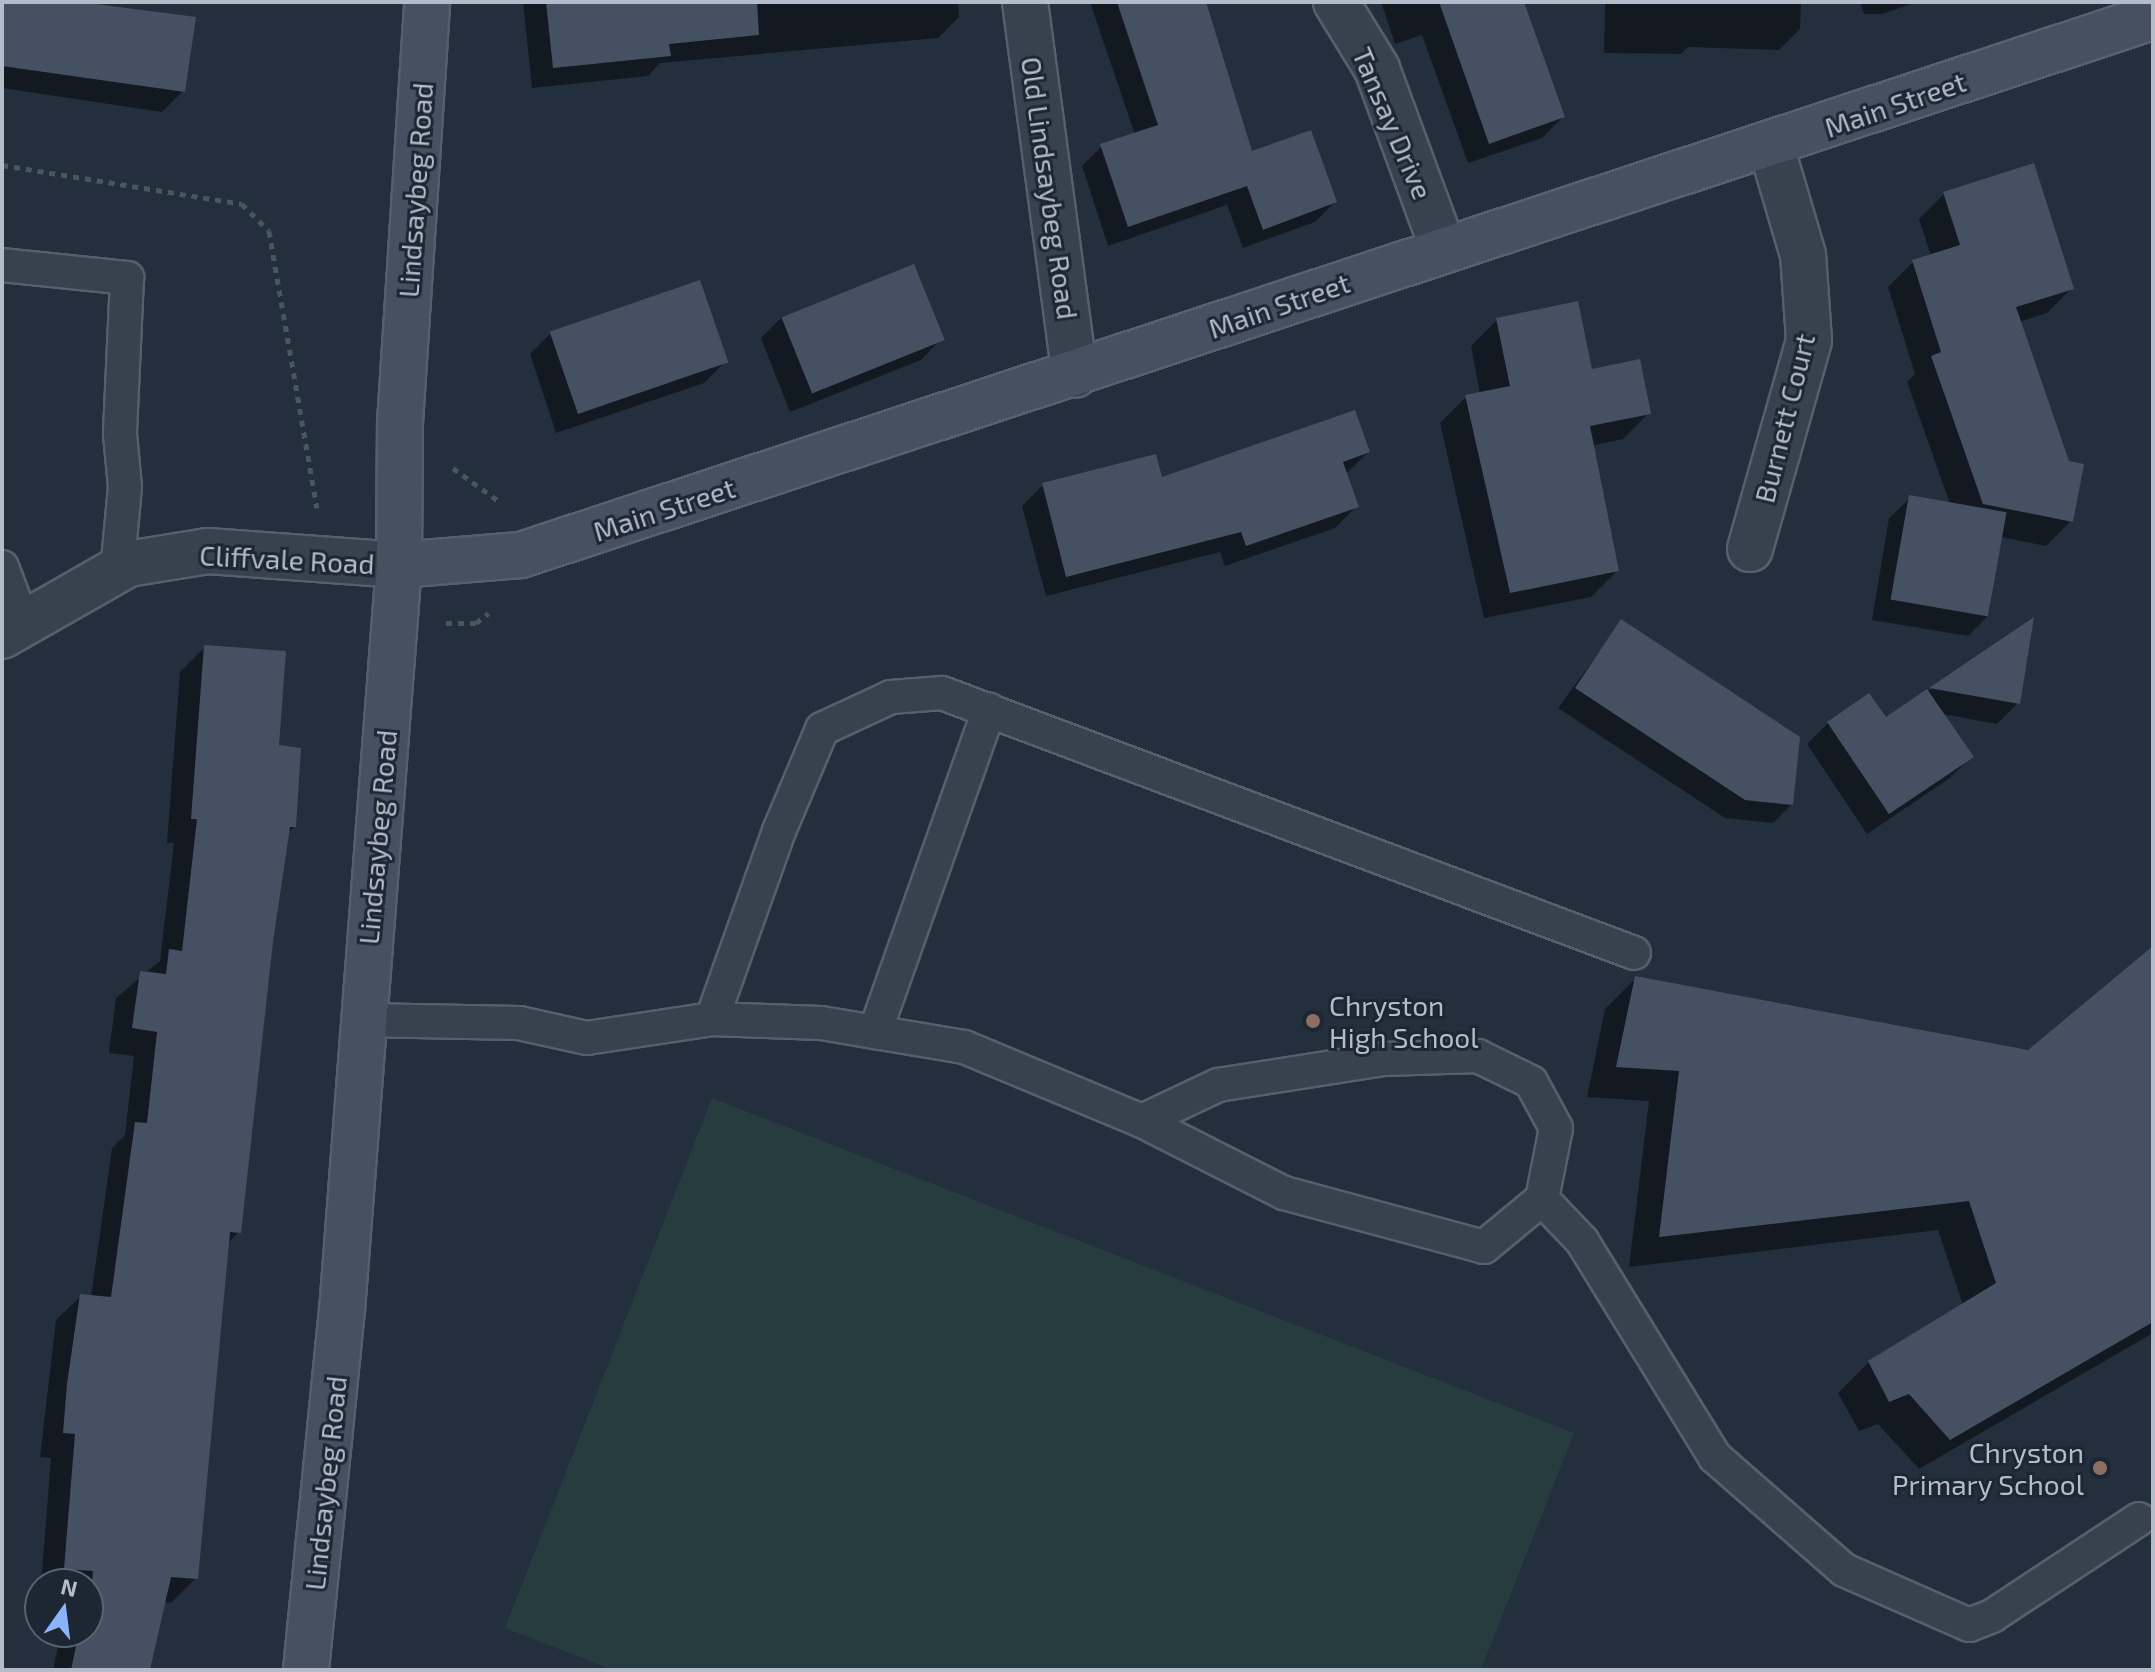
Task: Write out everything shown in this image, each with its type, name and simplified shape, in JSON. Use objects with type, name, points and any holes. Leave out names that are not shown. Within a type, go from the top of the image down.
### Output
[{"type":"street","name":"Lindsaybeg Road","points":[[306,1670],[342,1311],[399,565],[400,423],[427,2]]},
{"type":"street","name":"Old Lindsaybeg Road","points":[[1025,2],[1075,375]]},
{"type":"street","name":"Tansay Drive","points":[[1336,2],[1377,69],[1443,248]]},
{"type":"street","name":"Main Street","points":[[399,565],[521,555],[1075,375],[1443,248],[1771,146],[2153,17]]},
{"type":"street","name":"Burnett Court","points":[[1750,549],[1809,340],[1803,255],[1771,146]]},
{"type":"street","name":"Cliffvale Road","points":[[13,630],[117,571],[208,551],[399,565]]},
{"type":"lane","points":[[2,265],[127,278],[120,434],[125,487],[117,571]]},
{"type":"lane","points":[[2,567],[13,630]]},
{"type":"lane","points":[[712,1019],[779,831],[822,729],[891,697],[942,693],[1634,953]]},
{"type":"lane","points":[[875,1032],[989,710]]},
{"type":"lane","points":[[362,1020],[519,1023],[587,1038],[712,1019],[875,1032],[964,1047],[1142,1121],[1284,1193],[1484,1247],[1542,1199],[1556,1128],[1531,1082],[1478,1056],[1384,1059],[1218,1085],[1142,1121]]},
{"type":"lane","points":[[1542,1199],[1582,1241],[1715,1457],[1844,1570],[1969,1625],[1992,1616],[2139,1519]]},
{"type":"path","points":[[2,165],[242,204],[269,231],[317,510],[284,511],[279,558]]},
{"type":"green space","points":[[712,1098],[1574,1433],[1481,1670],[613,1670],[505,1628]]},
{"type":"building","points":[[2,2],[80,2],[196,17],[185,92],[2,66]]},
{"type":"building","points":[[546,2],[757,2],[759,35],[669,44],[671,56],[553,68]]},
{"type":"building","points":[[1117,2],[1206,2],[1252,151],[1311,130],[1337,202],[1263,230],[1247,186],[1128,227],[1100,144],[1158,125]]},
{"type":"building","points":[[1439,2],[1524,2],[1565,117],[1489,144]]},
{"type":"building","points":[[2034,163],[2074,289],[2016,307],[2069,461],[2084,464],[2073,522],[1983,504],[1931,356],[1941,352],[1912,260],[1960,245],[1943,192]]},
{"type":"building","points":[[914,264],[945,340],[812,394],[781,318]]},
{"type":"building","points":[[700,280],[728,362],[578,414],[550,332]]},
{"type":"building","points":[[1578,301],[1592,369],[1640,359],[1651,414],[1590,426],[1619,571],[1510,593],[1465,395],[1510,386],[1496,318]]},
{"type":"building","points":[[1355,410],[1370,452],[1343,462],[1359,507],[1246,546],[1241,532],[1066,577],[1042,483],[1156,454],[1162,477]]},
{"type":"building","points":[[1909,495],[2006,512],[1988,617],[1891,599]]},
{"type":"building","points":[[2034,617],[2020,704],[1929,688]]},
{"type":"building","points":[[1621,619],[1800,737],[1793,805],[1745,800],[1575,688]]},
{"type":"building","points":[[204,645],[286,651],[279,745],[301,748],[296,827],[290,827],[273,942],[241,1233],[230,1232],[198,1579],[171,1577],[150,1670],[71,1670],[76,1648],[104,1648],[104,1568],[64,1568],[75,1434],[63,1433],[67,1384],[80,1294],[111,1297],[135,1122],[147,1123],[157,1032],[132,1028],[140,971],[166,974],[169,949],[182,951],[197,819],[191,819]]},
{"type":"building","points":[[1927,689],[1974,757],[1889,814],[1827,722],[1869,693],[1886,717]]},
{"type":"building","points":[[2153,946],[2153,1322],[1950,1440],[1909,1394],[1889,1402],[1868,1361],[1996,1283],[1969,1201],[1659,1237],[1679,1071],[1616,1067],[1635,976],[2028,1050]]},
{"type":"place","name":"Chryston High School","points":[[1313,1021]]},
{"type":"place","name":"Chryston Primary School","points":[[2100,1468]]}]
